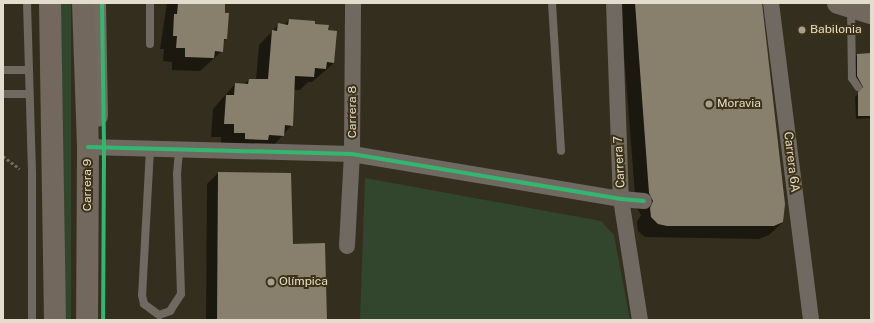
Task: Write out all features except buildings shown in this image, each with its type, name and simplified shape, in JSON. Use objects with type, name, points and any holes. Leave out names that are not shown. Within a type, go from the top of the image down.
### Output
[{"type":"main road","points":[[50,3],[55,320]]},
{"type":"main road","name":"Carrera 9","points":[[83,3],[93,147],[87,320]]},
{"type":"street","points":[[96,3],[93,147],[96,320]]},
{"type":"street","name":"Carrera 8","points":[[347,246],[352,154],[353,3]]},
{"type":"street","name":"Carrera 7","points":[[614,3],[622,199],[640,320]]},
{"type":"street","name":"Carrera 6A","points":[[771,3],[811,320]]},
{"type":"street","points":[[93,147],[352,154],[622,199],[644,201]]},
{"type":"lane","points":[[27,3],[32,175],[32,320]]},
{"type":"lane","points":[[150,3],[150,44]]},
{"type":"lane","points":[[552,3],[561,151]]},
{"type":"lane","points":[[853,8],[852,78],[858,86]]},
{"type":"lane","points":[[3,70],[29,70]]},
{"type":"lane","points":[[3,94],[29,94]]},
{"type":"lane","points":[[150,149],[142,295],[144,304],[160,315],[170,311],[181,294],[177,174],[179,149]]},
{"type":"path","points":[[3,156],[32,175]]},
{"type":"green space","points":[[58,3],[71,3],[71,320],[58,320]]},
{"type":"green space","points":[[365,178],[601,221],[614,235],[630,320],[360,320]]},
{"type":"cycle path","points":[[102,3],[104,147],[103,320]]},
{"type":"cycle path","points":[[88,147],[352,154],[621,199],[644,201]]},
{"type":"place","name":"Babilonia","points":[[802,30]]},
{"type":"place","name":"Moravia","points":[[709,104]]},
{"type":"place","name":"Olímpica","points":[[271,282]]}]
